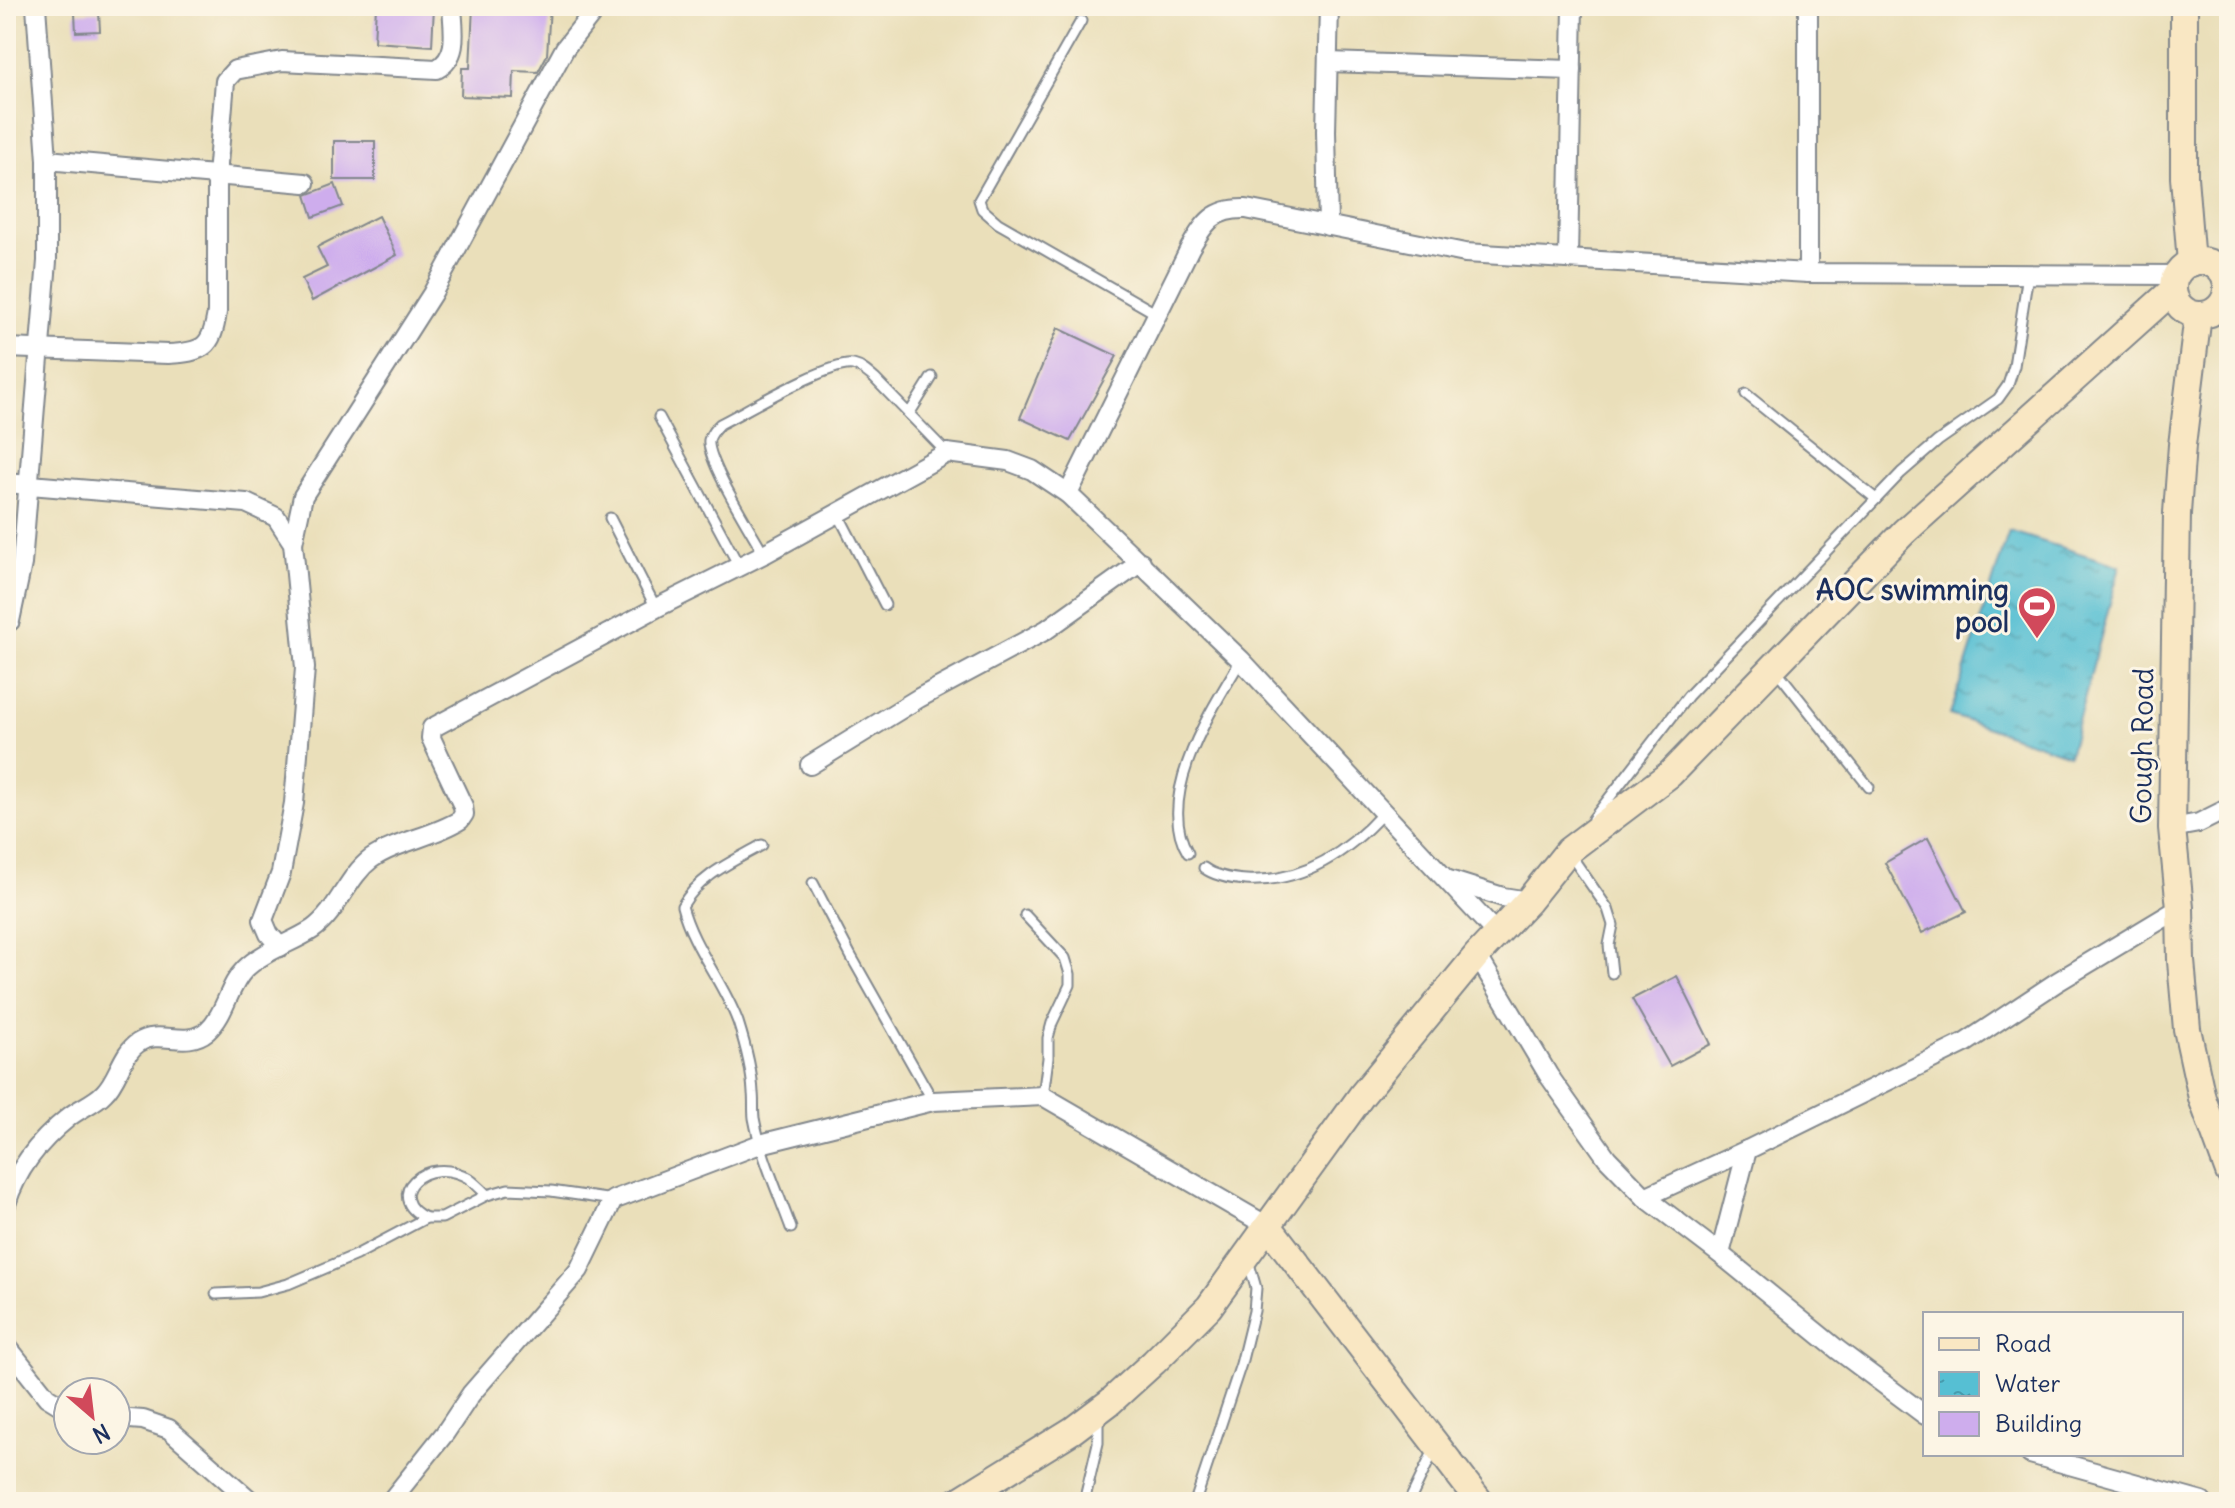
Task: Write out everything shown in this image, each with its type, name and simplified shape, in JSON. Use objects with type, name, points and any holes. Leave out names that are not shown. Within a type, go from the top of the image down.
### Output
[{"type":"street","points":[[10,621],[22,564],[47,261],[47,160],[36,6]]},
{"type":"street","points":[[6,348],[168,354],[193,353],[206,346],[214,334],[217,312],[217,176],[225,81],[235,70],[282,61],[437,69],[445,65],[454,48],[452,6]]},
{"type":"street","points":[[280,947],[263,920],[281,873],[294,803],[303,709],[305,668],[293,543],[303,496],[432,294],[565,48],[598,6]]},
{"type":"street","points":[[1328,226],[1329,6]]},
{"type":"street","points":[[1568,258],[1573,6]]},
{"type":"street","points":[[1808,6],[1808,273]]},
{"type":"street","points":[[1068,494],[1201,229],[1217,213],[1229,209],[1246,209],[1465,253],[1808,273],[2028,274],[2197,269],[2225,279],[2226,295],[2218,308],[2208,313],[2198,315],[2181,307],[2197,269],[2184,177],[2184,6]]},
{"type":"street","points":[[1328,62],[1572,70]]},
{"type":"street","points":[[47,160],[305,183]]},
{"type":"street","points":[[957,1502],[1073,1430],[1154,1362],[1209,1307],[1362,1095],[1477,955],[1528,901],[1568,851],[1670,774],[1904,532],[2197,269]]},
{"type":"street","name":"Gough Road","points":[[2198,315],[2177,513],[2172,828],[2187,1029],[2202,1098],[2229,1172]]},
{"type":"street","points":[[6,1204],[14,1178],[31,1154],[67,1119],[104,1094],[135,1044],[150,1037],[164,1036],[178,1041],[194,1038],[206,1031],[223,1010],[244,969],[314,928],[347,889],[360,868],[374,857],[449,827],[464,814],[431,738],[432,728],[764,554],[947,453],[1008,461],[1032,470],[1068,494],[1241,660],[1496,933]]},
{"type":"street","points":[[6,483],[246,503],[276,517],[293,543]]},
{"type":"street","points":[[810,765],[919,698],[1046,630],[1141,562]]},
{"type":"street","points":[[2172,828],[2199,823],[2229,808]]},
{"type":"street","points":[[1446,879],[1503,897],[1528,901]]},
{"type":"street","points":[[1645,1197],[1965,1043],[2057,982],[2180,908]]},
{"type":"street","points":[[1477,955],[1581,1124],[1607,1158],[1645,1197],[1923,1414]]},
{"type":"street","points":[[390,1502],[445,1433],[471,1394],[579,1270],[613,1200],[760,1144],[933,1101],[1043,1096],[1269,1227],[1480,1502]]},
{"type":"street","points":[[1720,1254],[1747,1150]]},
{"type":"street","points":[[6,1345],[52,1400]]},
{"type":"street","points":[[132,1420],[151,1422],[169,1429],[252,1502]]},
{"type":"street","points":[[2037,1456],[2202,1502]]},
{"type":"lane","points":[[1081,21],[979,200],[982,209],[998,223],[1158,315]]},
{"type":"lane","points":[[1612,973],[1609,945],[1613,925],[1608,909],[1568,851],[1688,696],[1901,473],[1938,441],[1998,399],[2008,385],[2014,366],[2028,274]]},
{"type":"lane","points":[[764,554],[713,461],[709,441],[720,424],[842,365],[863,368],[947,453]]},
{"type":"lane","points":[[909,414],[932,377]]},
{"type":"lane","points":[[1746,394],[1876,499]]},
{"type":"lane","points":[[659,417],[739,566]]},
{"type":"lane","points":[[837,512],[885,605]]},
{"type":"lane","points":[[610,518],[656,608]]},
{"type":"lane","points":[[1188,853],[1178,833],[1178,817],[1191,754],[1201,727],[1241,660]]},
{"type":"lane","points":[[1774,666],[1869,787]]},
{"type":"lane","points":[[1204,868],[1215,875],[1236,880],[1258,881],[1293,875],[1335,857],[1383,813]]},
{"type":"lane","points":[[762,845],[707,876],[691,890],[682,906],[702,952],[727,993],[739,1024],[750,1070],[753,1115],[760,1144],[791,1228]]},
{"type":"lane","points":[[813,883],[933,1101]]},
{"type":"lane","points":[[1025,915],[1065,958],[1070,974],[1070,985],[1048,1038],[1043,1096]]},
{"type":"lane","points":[[487,1195],[467,1177],[444,1170],[428,1171],[416,1177],[409,1187],[408,1203],[416,1214],[426,1218],[442,1218],[487,1195],[508,1189],[551,1191],[613,1200]]},
{"type":"lane","points":[[216,1294],[258,1292],[288,1284],[356,1255],[426,1218]]},
{"type":"lane","points":[[1195,1502],[1241,1364],[1254,1311],[1256,1288],[1247,1256]]},
{"type":"lane","points":[[1084,1502],[1098,1443],[1099,1410]]},
{"type":"lane","points":[[1409,1502],[1437,1443]]},
{"type":"water","name":"AOC swimming pool","points":[[2009,531],[2120,566],[2069,755],[1950,715]]},
{"type":"building","points":[[376,6],[434,6],[432,46],[374,42]]},
{"type":"building","points":[[473,6],[550,6],[547,55],[538,72],[514,71],[513,98],[461,96],[462,68],[470,68]]},
{"type":"building","points":[[99,12],[100,31],[76,32],[75,13]]},
{"type":"building","points":[[334,141],[375,141],[375,180],[334,180]]},
{"type":"building","points":[[335,184],[343,206],[313,217],[306,195]]},
{"type":"building","points":[[378,216],[397,255],[312,301],[302,279],[327,267],[317,247]]},
{"type":"building","points":[[1058,328],[1117,356],[1070,441],[1020,418]]},
{"type":"building","points":[[1928,838],[1966,912],[1922,933],[1885,863]]},
{"type":"building","points":[[1677,976],[1711,1044],[1670,1066],[1632,999]]},
{"type":"place","name":"AOC swimming pool","points":[[2037,640]]}]
